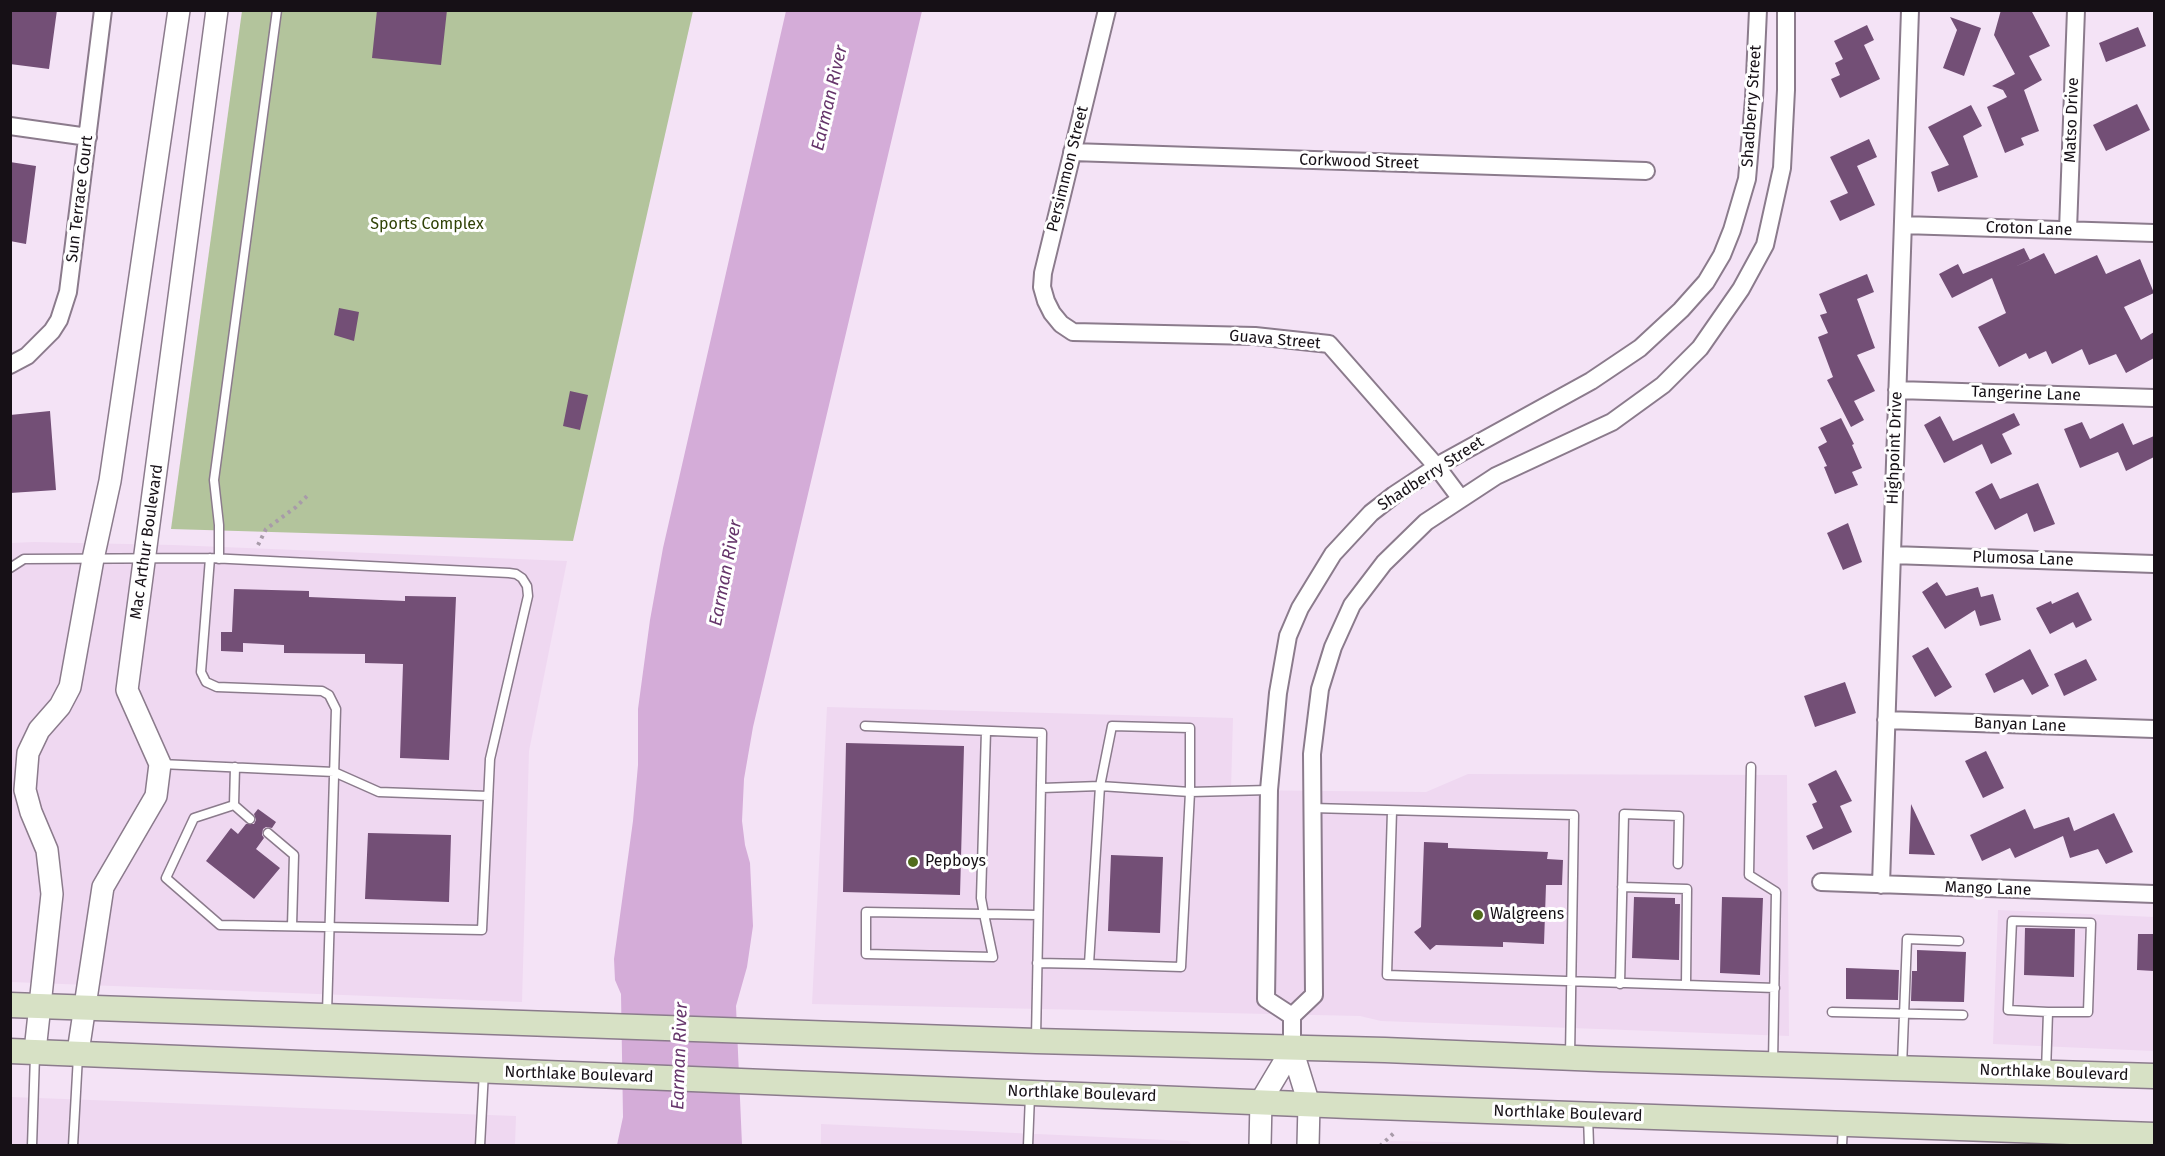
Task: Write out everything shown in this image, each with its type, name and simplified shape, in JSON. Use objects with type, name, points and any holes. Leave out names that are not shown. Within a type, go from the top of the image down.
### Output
[{"type":"main road","name":"Northlake Boulevard","points":[[10,1005],[1036,1041],[1385,1050],[2154,1076]]},
{"type":"main road","name":"Northlake Boulevard","points":[[10,1051],[1588,1115],[1843,1135],[2154,1135]]},
{"type":"street","name":"Sun Terrace Court","points":[[10,365],[27,356],[43,341],[58,320],[68,292],[103,10]]},
{"type":"street","points":[[35,1051],[52,894],[47,850],[31,812],[25,790],[28,753],[39,730],[60,706],[70,687],[93,559],[110,481],[179,10]]},
{"type":"street","name":"Mac Arthur Boulevard","points":[[160,764],[127,690],[217,10]]},
{"type":"street","name":"Persimmon Street","points":[[1061,324],[1046,301],[1042,287],[1043,273],[1107,10]]},
{"type":"street","name":"Shadberry Street","points":[[1758,10],[1747,179],[1722,255],[1706,282],[1681,310],[1640,348],[1591,381],[1437,467],[1371,513],[1333,554],[1299,608],[1288,636],[1278,693],[1269,790],[1266,999],[1292,1016],[1314,995],[1312,754],[1320,689],[1333,647],[1352,605],[1384,563],[1426,522],[1496,477],[1612,422],[1663,385],[1700,348],[1741,290],[1765,244],[1782,168],[1786,90],[1786,10]]},
{"type":"street","name":"Highpoint Drive","points":[[1881,885],[1910,10]]},
{"type":"street","name":"Matso Drive","points":[[2068,230],[2076,10]]},
{"type":"street","points":[[10,126],[88,137]]},
{"type":"street","name":"Corkwood Street","points":[[1072,152],[1646,171]]},
{"type":"street","name":"Croton Lane","points":[[1903,225],[2154,233]]},
{"type":"street","name":"Guava Street","points":[[1061,324],[1073,332],[1255,336],[1329,344],[1437,467],[1461,499]]},
{"type":"street","name":"Tangerine Lane","points":[[1897,390],[2154,399]]},
{"type":"street","name":"Plumosa Lane","points":[[1892,555],[2154,564]]},
{"type":"street","name":"Banyan Lane","points":[[1886,720],[2154,729]]},
{"type":"street","points":[[78,1052],[103,887],[156,796],[160,764]]},
{"type":"street","name":"Mango Lane","points":[[1821,882],[2154,894]]},
{"type":"street","points":[[1292,1016],[1292,1049],[1309,1104],[1308,1146]]},
{"type":"street","points":[[1260,1146],[1261,1101],[1292,1049]]},
{"type":"lane","points":[[277,10],[214,480],[219,525],[202,676],[206,682],[217,687],[316,690],[329,695],[336,709],[327,1017]]},
{"type":"lane","points":[[10,568],[24,559],[144,557],[509,573],[522,578],[528,586],[528,596],[490,759],[482,930],[220,925],[166,878],[194,818],[234,805]]},
{"type":"lane","points":[[865,726],[1042,733],[1036,1041]]},
{"type":"lane","points":[[1037,963],[1182,967],[1190,792],[1190,728],[1112,726],[1100,786],[1089,964]]},
{"type":"lane","points":[[986,731],[981,898],[984,914],[993,957],[866,954],[866,912],[984,914],[1038,915]]},
{"type":"lane","points":[[160,764],[334,772],[379,792],[488,796]]},
{"type":"lane","points":[[234,805],[235,767]]},
{"type":"lane","points":[[1751,767],[1749,875],[1776,892],[1772,1064]]},
{"type":"lane","points":[[1042,788],[1100,786],[1190,792],[1269,790]]},
{"type":"lane","points":[[234,805],[250,819]]},
{"type":"lane","points":[[1312,808],[1574,815],[1570,1058]]},
{"type":"lane","points":[[1392,811],[1387,975],[1775,988]]},
{"type":"lane","points":[[1620,984],[1624,814],[1680,816],[1678,864]]},
{"type":"lane","points":[[268,833],[294,855],[292,926]]},
{"type":"lane","points":[[1623,887],[1687,889],[1686,985]]},
{"type":"lane","points":[[2012,921],[2091,923],[2088,1012],[2048,1012],[2008,1010],[2012,921]]},
{"type":"lane","points":[[1902,1068],[1907,939],[1959,941]]},
{"type":"lane","points":[[1832,1012],[1963,1015]]},
{"type":"lane","points":[[2046,1072],[2048,1012]]},
{"type":"lane","points":[[32,1146],[35,1051]]},
{"type":"lane","points":[[72,1146],[78,1052]]},
{"type":"lane","points":[[480,1146],[484,1071]]},
{"type":"lane","points":[[1028,1146],[1030,1092]]},
{"type":"lane","points":[[1588,1115],[1589,1146]]},
{"type":"path","points":[[258,545],[266,529],[296,507],[310,493]]},
{"type":"path","points":[[1380,1146],[1394,1134]]},
{"type":"shaded area","points":[[11,543],[173,545],[567,561],[529,751],[522,1002],[11,982]]},
{"type":"shaded area","points":[[827,707],[1233,718],[1231,790],[1426,792],[1468,774],[1787,775],[1789,1036],[1381,1021],[1360,1016],[812,1004]]},
{"type":"shaded area","points":[[1998,910],[2154,917],[2154,1051],[1993,1044]]},
{"type":"shaded area","points":[[11,1097],[516,1116],[515,1145],[11,1146]]},
{"type":"shaded area","points":[[821,1124],[1188,1141],[1192,1145],[821,1146]]},
{"type":"shaded area","points":[[1389,1141],[1603,1145],[1385,1146]]},
{"type":"green space","name":"Sports Complex","points":[[242,11],[693,11],[573,541],[171,529]]},
{"type":"water","name":"Earman River","points":[[786,11],[922,11],[753,727],[744,779],[742,821],[750,863],[753,926],[747,967],[736,1006],[742,1145],[617,1145],[623,1117],[621,994],[615,980],[614,959],[633,821],[638,765],[638,709],[650,620],[663,548]]},
{"type":"building","points":[[10,10],[57,10],[49,69],[10,64]]},
{"type":"building","points":[[377,10],[447,10],[441,65],[372,58]]},
{"type":"building","points":[[2001,10],[2031,10],[2050,46],[2029,56],[2042,80],[2024,90],[2039,131],[2021,138],[2024,145],[2005,153],[1987,107],[2007,97],[2003,90],[1992,86],[2015,74],[1994,35]]},
{"type":"building","points":[[1950,17],[1981,28],[1964,76],[1943,68],[1957,30]]},
{"type":"building","points":[[1867,25],[1874,40],[1864,45],[1880,79],[1840,98],[1831,79],[1840,75],[1835,63],[1843,59],[1834,41]]},
{"type":"building","points":[[2138,27],[2146,46],[2106,62],[2099,43]]},
{"type":"building","points":[[2137,104],[2150,130],[2106,151],[2093,125]]},
{"type":"building","points":[[1971,105],[1982,126],[1963,136],[1978,177],[1938,192],[1931,172],[1949,165],[1928,127]]},
{"type":"building","points":[[1869,139],[1877,157],[1857,166],[1875,205],[1840,221],[1830,201],[1848,193],[1830,157]]},
{"type":"building","points":[[10,162],[36,166],[26,244],[10,241]]},
{"type":"building","points":[[2024,248],[2030,260],[2044,253],[2055,274],[2097,255],[2106,274],[2140,259],[2154,293],[2124,307],[2141,340],[2154,332],[2154,358],[2126,373],[2116,354],[2089,365],[2082,349],[2052,364],[2046,351],[2029,359],[2026,353],[1999,367],[1978,327],[2006,313],[1992,278],[1952,298],[1939,274],[1958,264],[1963,274]]},
{"type":"building","points":[[1867,274],[1874,292],[1857,299],[1875,348],[1857,355],[1875,391],[1854,401],[1864,420],[1851,427],[1827,380],[1833,377],[1818,337],[1828,333],[1820,315],[1827,313],[1819,294]]},
{"type":"building","points":[[339,308],[359,312],[354,341],[334,335]]},
{"type":"building","points":[[570,391],[588,395],[580,430],[563,426]]},
{"type":"building","points":[[50,411],[56,490],[10,493],[10,415]]},
{"type":"building","points":[[2014,413],[2020,425],[2002,434],[2012,454],[1991,464],[1982,444],[1944,463],[1924,425],[1940,416],[1953,441]]},
{"type":"building","points":[[1841,418],[1854,444],[1852,445],[1862,468],[1852,472],[1858,485],[1835,494],[1824,467],[1827,466],[1818,447],[1827,442],[1820,428]]},
{"type":"building","points":[[2082,422],[2090,439],[2123,423],[2133,445],[2154,436],[2154,457],[2126,471],[2118,452],[2080,468],[2064,429]]},
{"type":"building","points":[[1992,483],[2000,499],[2038,483],[2055,524],[2034,532],[2027,513],[1995,530],[1975,492]]},
{"type":"building","points":[[1848,523],[1862,562],[1843,570],[1827,533]]},
{"type":"building","points":[[1937,582],[1946,596],[1978,587],[1981,597],[1993,594],[2001,620],[1980,626],[1975,610],[1945,629],[1922,592]]},
{"type":"building","points":[[234,589],[309,591],[309,597],[405,601],[405,596],[456,597],[449,760],[400,758],[403,664],[365,663],[365,654],[284,653],[284,645],[243,643],[243,652],[221,651],[221,632],[232,632]]},
{"type":"building","points":[[2078,592],[2092,620],[2076,628],[2073,622],[2050,634],[2036,608],[2051,601],[2052,604]]},
{"type":"building","points":[[1928,647],[1952,687],[1935,697],[1912,656]]},
{"type":"building","points":[[2030,649],[2049,686],[2032,695],[2023,679],[1994,693],[1985,674]]},
{"type":"building","points":[[2086,659],[2097,680],[2064,696],[2054,674]]},
{"type":"building","points":[[1845,682],[1856,713],[1815,727],[1804,696]]},
{"type":"building","points":[[846,743],[964,746],[960,895],[843,892]]},
{"type":"building","points":[[1986,751],[2004,788],[1983,798],[1965,761]]},
{"type":"building","points":[[1836,770],[1852,801],[1840,806],[1852,832],[1813,850],[1806,836],[1823,828],[1812,804],[1817,802],[1808,784]]},
{"type":"building","points":[[1911,804],[1935,855],[1909,854]]},
{"type":"building","points":[[258,809],[276,822],[272,828],[263,829],[264,838],[256,849],[280,868],[254,899],[206,861],[231,828],[238,834],[246,824],[254,824],[256,820],[254,814]]},
{"type":"building","points":[[2025,809],[2034,829],[2069,817],[2074,831],[2114,813],[2133,852],[2106,864],[2098,849],[2070,858],[2063,836],[2015,858],[2010,848],[1982,861],[1970,835]]},
{"type":"building","points":[[368,833],[451,835],[449,902],[365,899]]},
{"type":"building","points":[[1424,842],[1448,843],[1448,848],[1548,852],[1547,859],[1563,860],[1562,885],[1546,885],[1544,944],[1503,942],[1503,947],[1436,945],[1430,950],[1414,932],[1421,927]]},
{"type":"building","points":[[1111,855],[1163,857],[1160,933],[1108,931]]},
{"type":"building","points":[[1634,897],[1675,898],[1675,904],[1680,904],[1679,960],[1632,958]]},
{"type":"building","points":[[1722,897],[1763,898],[1760,975],[1720,973]]},
{"type":"building","points":[[2025,928],[2075,929],[2074,977],[2024,975]]},
{"type":"building","points":[[2138,934],[2154,934],[2154,971],[2137,970]]},
{"type":"building","points":[[1917,950],[1966,952],[1964,1002],[1911,1001],[1912,971],[1917,971]]},
{"type":"building","points":[[1846,968],[1899,970],[1898,1000],[1846,999]]},
{"type":"place","name":"Pepboys","points":[[913,862]]},
{"type":"place","name":"Walgreens","points":[[1478,915]]}]
